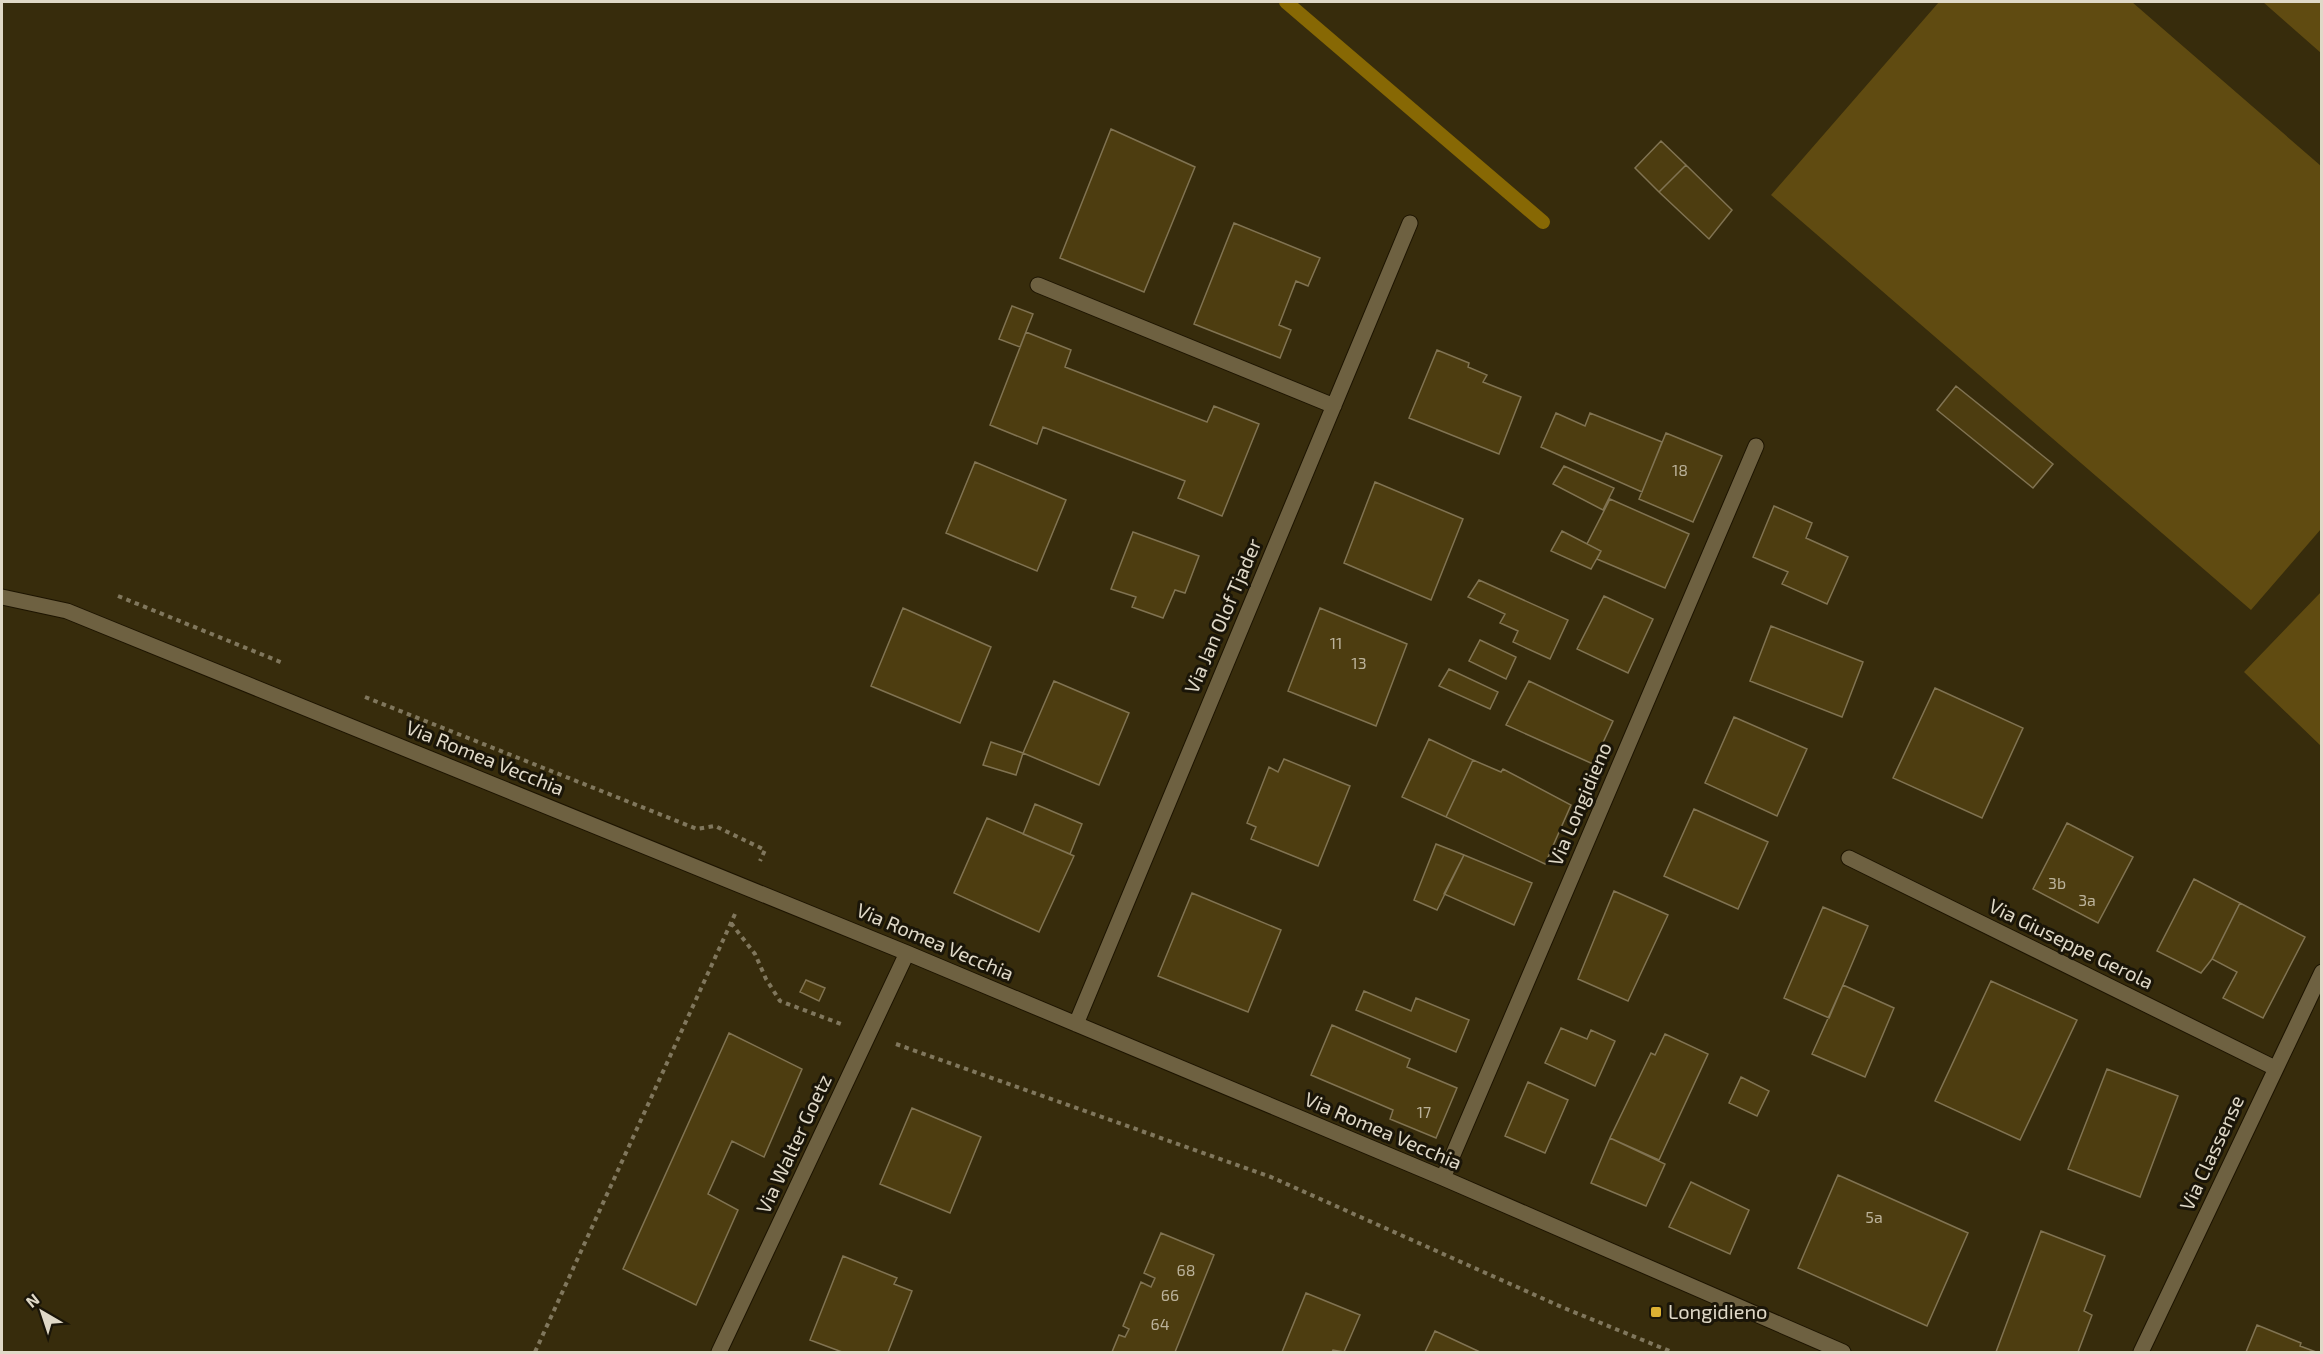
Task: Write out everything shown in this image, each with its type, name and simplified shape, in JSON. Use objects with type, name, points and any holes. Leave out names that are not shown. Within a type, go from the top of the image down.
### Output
[{"type":"street","name":"Via Jan Olof Tjader","points":[[1076,1024],[1410,223]]},
{"type":"street","points":[[1038,285],[1334,406]]},
{"type":"street","name":"Via Longidieno","points":[[1443,1178],[1756,446]]},
{"type":"street","name":"Via Romea Vecchia","points":[[2,597],[67,611],[747,887],[1443,1178],[1768,1318],[1843,1353]]},
{"type":"street","name":"Via Giuseppe Gerola","points":[[1849,858],[2275,1068]]},
{"type":"street","name":"Via Walter Goetz","points":[[719,1353],[907,953]]},
{"type":"street","name":"Via Classense","points":[[2141,1353],[2322,972]]},
{"type":"path","points":[[535,1353],[747,887]]},
{"type":"path","points":[[731,923],[754,954],[780,1001],[1271,1177],[1564,1308],[1672,1353]]},
{"type":"shaded area","points":[[1939,2],[2132,2],[2321,166],[2321,529],[2251,610],[1771,195]]},
{"type":"shaded area","points":[[2263,2],[2321,2],[2321,53]]},
{"type":"shaded area","points":[[2321,592],[2321,746],[2244,672]]},
{"type":"building","points":[[1111,129],[1195,167],[1144,292],[1060,258]]},
{"type":"building","points":[[1661,141],[1686,165],[1659,192],[1635,168]]},
{"type":"building","points":[[1686,165],[1732,210],[1709,239],[1659,192]]},
{"type":"building","points":[[1234,223],[1320,258],[1308,286],[1296,281],[1279,325],[1291,330],[1280,358],[1194,324]]},
{"type":"building","points":[[1012,306],[1033,314],[1020,347],[999,339]]},
{"type":"building","points":[[1026,332],[1071,350],[1065,367],[1207,422],[1214,406],[1259,424],[1222,516],[1178,498],[1185,481],[1043,427],[1037,444],[990,425]]},
{"type":"building","points":[[1437,350],[1469,363],[1468,367],[1487,375],[1483,382],[1521,397],[1499,454],[1409,418]]},
{"type":"building","points":[[1956,386],[2053,464],[2033,488],[1937,410]]},
{"type":"building","points":[[1556,413],[1585,426],[1590,413],[1662,442],[1642,492],[1541,447]]},
{"type":"building","points":[[1666,433],[1722,456],[1693,522],[1639,499]]},
{"type":"building","points":[[975,462],[1066,500],[1037,571],[946,533]]},
{"type":"building","points":[[1564,466],[1614,488],[1603,510],[1553,484]]},
{"type":"building","points":[[1375,482],[1463,519],[1431,600],[1344,563]]},
{"type":"building","points":[[1610,499],[1689,534],[1665,588],[1597,559],[1601,551],[1587,544]]},
{"type":"building","points":[[1774,506],[1812,523],[1806,538],[1848,557],[1827,604],[1782,584],[1788,572],[1753,557]]},
{"type":"building","points":[[1562,531],[1601,551],[1591,569],[1551,551]]},
{"type":"building","points":[[1133,532],[1199,556],[1185,593],[1175,590],[1163,618],[1132,607],[1136,597],[1111,589]]},
{"type":"building","points":[[1479,580],[1568,620],[1550,659],[1513,642],[1518,631],[1500,623],[1505,614],[1468,597]]},
{"type":"building","points":[[1604,596],[1653,619],[1628,673],[1577,649]]},
{"type":"building","points":[[903,608],[991,647],[960,723],[871,686]]},
{"type":"building","points":[[1320,608],[1407,644],[1376,726],[1288,691]]},
{"type":"building","points":[[1771,626],[1863,662],[1842,717],[1750,681]]},
{"type":"building","points":[[1480,640],[1516,657],[1506,679],[1469,661]]},
{"type":"building","points":[[1449,669],[1498,692],[1490,709],[1439,686]]},
{"type":"building","points":[[1054,681],[1129,713],[1099,785],[1023,753]]},
{"type":"building","points":[[1529,681],[1613,721],[1593,764],[1506,725]]},
{"type":"building","points":[[1935,688],[2023,728],[1982,818],[1893,778]]},
{"type":"building","points":[[1734,717],[1807,749],[1777,816],[1705,783]]},
{"type":"building","points":[[1429,739],[1473,760],[1446,817],[1402,797]]},
{"type":"building","points":[[991,742],[1023,753],[1016,775],[983,765]]},
{"type":"building","points":[[1284,759],[1350,786],[1318,866],[1251,839],[1256,827],[1247,823],[1269,767],[1278,772]]},
{"type":"building","points":[[1473,760],[1501,772],[1503,769],[1571,805],[1545,864],[1446,817]]},
{"type":"building","points":[[1035,804],[1082,824],[1070,854],[1023,834]]},
{"type":"building","points":[[1694,809],[1768,842],[1738,909],[1664,876]]},
{"type":"building","points":[[987,818],[1074,856],[1039,932],[954,893]]},
{"type":"building","points":[[2067,823],[2133,857],[2098,923],[2033,889]]},
{"type":"building","points":[[1436,844],[1464,855],[1437,910],[1414,900]]},
{"type":"building","points":[[1464,855],[1532,883],[1514,925],[1444,894]]},
{"type":"building","points":[[2194,879],[2240,903],[2212,959],[2201,973],[2157,951]]},
{"type":"building","points":[[1614,891],[1668,915],[1628,1001],[1578,979]]},
{"type":"building","points":[[1192,893],[1281,930],[1248,1012],[1158,976]]},
{"type":"building","points":[[2240,903],[2305,937],[2263,1018],[2223,998],[2237,972],[2212,959]]},
{"type":"building","points":[[1823,907],[1868,926],[1829,1018],[1784,998]]},
{"type":"building","points":[[806,980],[825,988],[819,1001],[800,992]]},
{"type":"building","points":[[1991,981],[2077,1020],[2020,1140],[1935,1101]]},
{"type":"building","points":[[1843,985],[1894,1008],[1865,1077],[1812,1054]]},
{"type":"building","points":[[1364,991],[1411,1011],[1416,998],[1469,1020],[1456,1052],[1356,1010]]},
{"type":"building","points":[[1332,1025],[1410,1059],[1407,1067],[1457,1088],[1436,1138],[1390,1119],[1393,1110],[1311,1075]]},
{"type":"building","points":[[1561,1028],[1587,1039],[1591,1030],[1615,1041],[1595,1086],[1545,1063]]},
{"type":"building","points":[[729,1033],[802,1069],[764,1157],[732,1141],[708,1194],[738,1210],[696,1305],[623,1269]]},
{"type":"building","points":[[1665,1034],[1708,1054],[1659,1160],[1610,1138],[1651,1053],[1655,1055]]},
{"type":"building","points":[[2107,1069],[2178,1096],[2140,1197],[2068,1169]]},
{"type":"building","points":[[1741,1077],[1769,1091],[1757,1116],[1729,1103]]},
{"type":"building","points":[[1528,1082],[1568,1100],[1545,1153],[1505,1136]]},
{"type":"building","points":[[912,1108],[981,1137],[950,1213],[880,1184]]},
{"type":"building","points":[[1610,1138],[1665,1164],[1646,1206],[1591,1183]]},
{"type":"building","points":[[1838,1175],[1968,1233],[1927,1326],[1798,1268]]},
{"type":"building","points":[[1691,1182],[1749,1210],[1730,1254],[1669,1227]]},
{"type":"building","points":[[2041,1231],[2105,1256],[2084,1311],[2092,1315],[2078,1352],[1996,1352]]},
{"type":"building","points":[[1161,1233],[1214,1255],[1175,1352],[1112,1352],[1119,1335],[1125,1337],[1129,1329],[1123,1326],[1141,1282],[1151,1287],[1155,1278],[1144,1273]]},
{"type":"building","points":[[843,1256],[897,1278],[894,1284],[912,1291],[888,1352],[842,1352],[810,1340]]},
{"type":"building","points":[[1306,1293],[1360,1315],[1344,1352],[1333,1350],[1332,1352],[1282,1352]]},
{"type":"building","points":[[2257,1325],[2301,1343],[2300,1346],[2316,1352],[2246,1352]]},
{"type":"building","points":[[1435,1331],[1480,1352],[1425,1352]]},
{"type":"waterway","points":[[1286,2],[1543,222]]},
{"type":"place","name":"Longidieno","points":[[1656,1312]]}]
